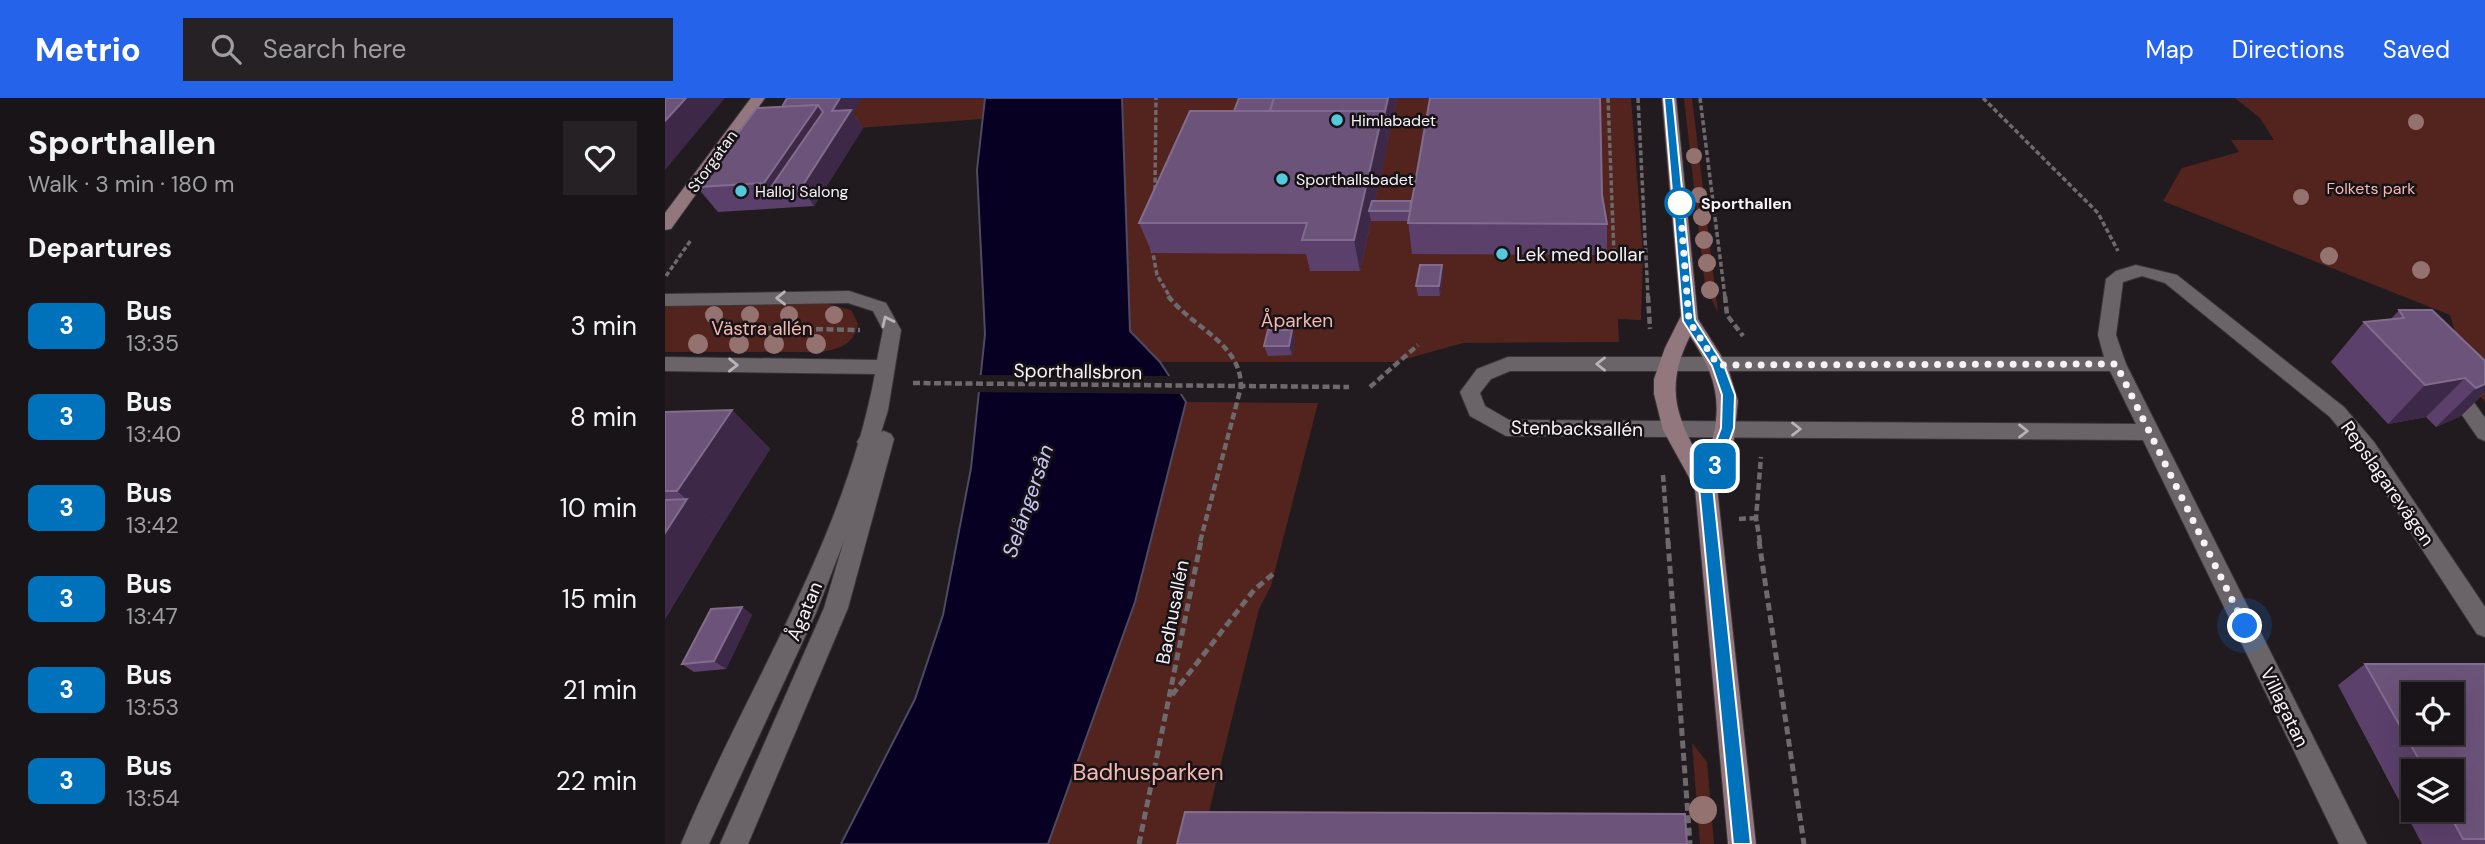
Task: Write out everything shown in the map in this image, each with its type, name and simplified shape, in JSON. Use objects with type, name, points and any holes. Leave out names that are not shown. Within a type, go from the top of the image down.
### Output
[{"type":"street","name":"Storgatan","points":[[665,225],[758,98]]},
{"type":"street","points":[[1669,98],[1689,321],[1718,365],[1729,395],[1728,428],[1706,487]]},
{"type":"street","name":"Repslagarevägen","points":[[2128,270],[2145,269],[2171,279],[2337,412],[2367,448],[2485,627]]},
{"type":"street","name":"Villagatan","points":[[2128,270],[2115,279],[2109,309],[2107,335],[2116,364],[2353,844]]},
{"type":"street","points":[[665,299],[849,297],[880,307],[892,330],[884,367],[665,364]]},
{"type":"street","points":[[1689,321],[1681,332],[1670,364],[1664,394],[1673,430],[1706,487],[1742,844]]},
{"type":"street","name":"Stenbacksallén","points":[[2116,364],[1508,364],[1483,374],[1470,392],[1477,411],[1506,428],[2149,432]]},
{"type":"street","name":"Ågatan","points":[[695,844],[804,613],[850,497],[878,410],[884,367]]},
{"type":"street","points":[[2441,371],[2485,433]]},
{"type":"street","points":[[734,844],[836,608],[884,439],[867,442]]},
{"type":"street","points":[[804,613],[836,608]]},
{"type":"path","points":[[1155,199],[1158,139],[1156,98]]},
{"type":"path","points":[[1608,98],[1614,255]]},
{"type":"path","points":[[1632,364],[1633,348],[1650,335],[1651,316],[1638,98]]},
{"type":"path","points":[[1700,98],[1727,316],[1750,346],[1757,364]]},
{"type":"path","points":[[1983,98],[2098,212],[2128,270]]},
{"type":"path","points":[[1152,240],[1156,278],[1178,308],[1236,357],[1241,371],[1241,387]]},
{"type":"path","points":[[745,327],[892,330]]},
{"type":"path","points":[[1370,387],[1418,345]]},
{"type":"path","name":"Sporthallsbron","points":[[914,383],[1349,387]]},
{"type":"path","name":"Badhusallén","points":[[1139,844],[1171,696],[1192,574],[1241,387]]},
{"type":"path","points":[[1763,429],[1756,518],[1804,844]]},
{"type":"path","points":[[1635,430],[1639,442],[1653,449],[1661,463],[1690,844]]},
{"type":"path","points":[[1171,696],[1255,590],[1273,574]]},
{"type":"green space","points":[[862,98],[985,98],[982,119],[844,129]]},
{"type":"green space","name":"Åparken","points":[[1122,98],[1631,98],[1643,255],[1641,320],[1618,319],[1619,342],[1463,343],[1395,362],[1160,362],[1130,331]]},
{"type":"green space","points":[[1684,98],[1692,98],[1718,313],[1705,285]]},
{"type":"green space","name":"Folkets park","points":[[2235,98],[2485,98],[2485,402],[2472,387],[2450,315],[2163,201],[2182,168],[2239,152],[2231,140],[2274,140],[2260,118]]},
{"type":"green space","name":"Västra allén","points":[[824,303],[851,310],[858,324],[850,341],[835,349],[822,352],[665,352],[665,306]]},
{"type":"green space","name":"Badhusparken","points":[[1186,402],[1318,403],[1271,586],[1259,609],[1201,844],[1048,844],[1135,602]]},
{"type":"green space","points":[[1692,743],[1707,762],[1714,844],[1700,844]]},
{"type":"water","name":"Selångersån","points":[[985,98],[1122,98],[1130,331],[1160,362],[1186,402],[1135,602],[1048,844],[841,844],[915,699],[943,615],[971,468],[985,334],[977,170]]},
{"type":"pier","points":[[977,375],[1173,376],[1185,394],[975,392]]},
{"type":"building","points":[[665,98],[686,98],[665,121]]},
{"type":"building","points":[[787,98],[840,98],[832,111],[851,110],[801,188],[769,190],[823,112],[818,105],[782,107]]},
{"type":"building","points":[[1239,98],[1274,98],[1270,111],[1234,111]]},
{"type":"building","points":[[1274,98],[1388,98],[1384,116],[1383,111],[1270,111]]},
{"type":"building","points":[[1430,98],[1600,98],[1602,195],[1607,224],[1408,223]]},
{"type":"building","points":[[818,105],[764,183],[697,187],[757,108]]},
{"type":"building","name":"Sporthallsbadet","points":[[1190,111],[1383,111],[1354,240],[1302,240],[1307,223],[1139,223]]},
{"type":"building","points":[[1372,201],[1411,201],[1410,211],[1369,211]]},
{"type":"building","points":[[1420,265],[1442,265],[1439,286],[1416,286]]},
{"type":"building","points":[[2399,310],[2432,310],[2485,361],[2485,384],[2476,388],[2465,378],[2425,385],[2364,322],[2404,318]]},
{"type":"building","points":[[1268,330],[1292,330],[1289,346],[1264,346]]},
{"type":"building","points":[[732,410],[677,491],[665,491],[665,412]]},
{"type":"building","points":[[687,499],[665,533],[665,500]]},
{"type":"building","points":[[742,607],[714,661],[682,664],[711,609]]},
{"type":"building","points":[[2365,664],[2485,664],[2485,839],[2463,839],[2454,822],[2464,822],[2464,759],[2419,759],[2411,745],[2464,745],[2464,682],[2401,682],[2401,728]]},
{"type":"building","points":[[1185,812],[1685,814],[1687,844],[1177,844]]},
{"type":"bus line","name":"3","points":[[1669,98],[1689,321],[1718,365],[1729,395],[1728,428],[1706,487],[1742,844]]},
{"type":"place","name":"Himlabadet","points":[[1337,120]]},
{"type":"place","name":"Sporthallsbadet","points":[[1282,179]]},
{"type":"place","name":"Halloj Salong","points":[[741,191]]},
{"type":"place","name":"Sporthallen","points":[[1680,203]]},
{"type":"place","name":"Lek med bollar","points":[[1502,254]]},
{"type":"route","points":[[1680,203],[1689,321],[1718,365],[2116,364],[2245,626]]}]
